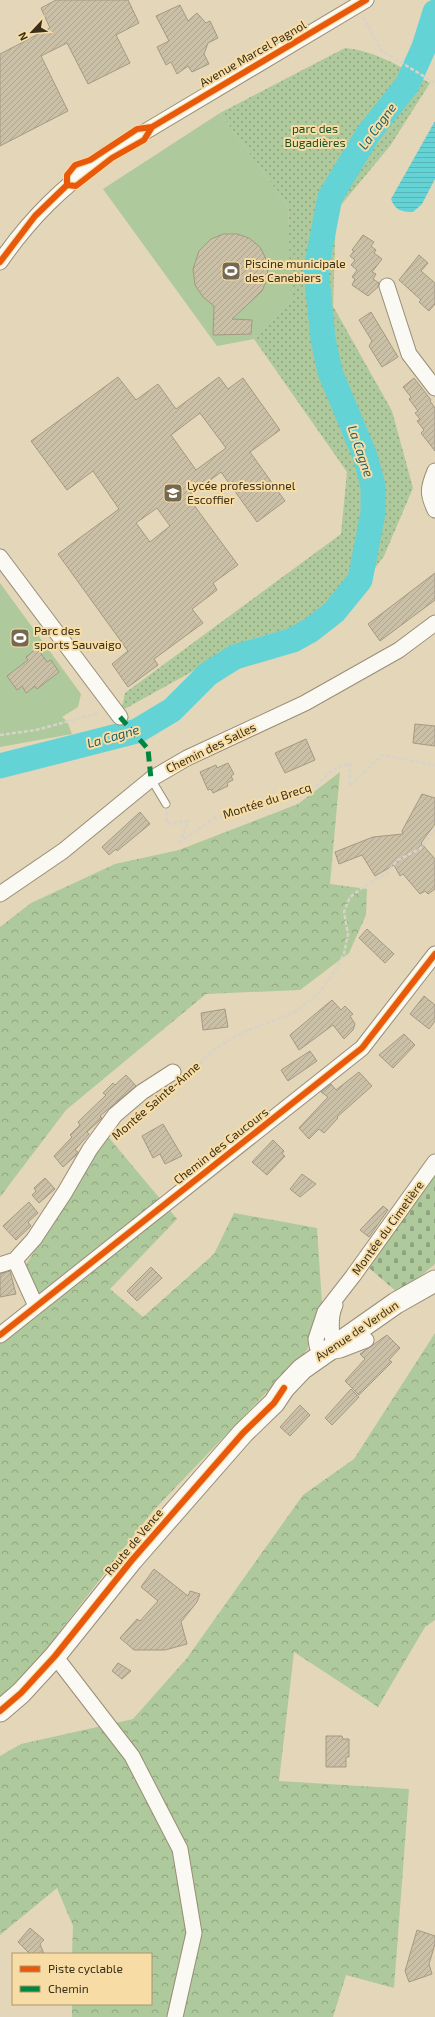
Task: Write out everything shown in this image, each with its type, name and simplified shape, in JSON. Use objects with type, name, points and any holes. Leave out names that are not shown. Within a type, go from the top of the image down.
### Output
[{"type":"main road","name":"Route de Vence","points":[[0,1711],[21,1693],[55,1656],[132,1560],[243,1433],[285,1394],[366,1340],[405,1309],[432,1283]]},
{"type":"main road","name":"Avenue de Verdun","points":[[285,1394],[302,1369],[396,1303],[432,1283]]},
{"type":"street","name":"Avenue Marcel Pagnol","points":[[0,262],[35,216],[67,185],[106,155],[362,2]]},
{"type":"street","points":[[387,286],[409,354],[435,388]]},
{"type":"street","points":[[435,470],[428,487],[430,498],[435,510]]},
{"type":"street","points":[[0,557],[118,713]]},
{"type":"street","name":"Chemin des Salles","points":[[0,894],[63,851],[151,779],[187,758],[305,703],[399,650],[435,623]]},
{"type":"street","name":"Chemin des Caucours","points":[[0,1335],[362,1048],[435,954]]},
{"type":"street","points":[[0,1265],[14,1260],[34,1239],[65,1192],[90,1149],[111,1120],[142,1092],[178,1075]]},
{"type":"street","name":"Montée du Cimetière","points":[[329,1350],[332,1339],[333,1311],[340,1293],[435,1162]]},
{"type":"street","points":[[14,1260],[36,1306]]},
{"type":"street","name":"Route de Vence","points":[[329,1350],[366,1340]]},
{"type":"street","points":[[55,1656],[132,1756],[180,1849],[194,1933],[175,2017]]},
{"type":"lane","points":[[151,779],[166,804]]},
{"type":"path","points":[[362,2],[364,20],[382,51],[401,64],[435,83]]},
{"type":"path","points":[[0,735],[36,730],[118,713]]},
{"type":"green space","name":"parc des Bugadières","points":[[345,48],[379,56],[430,83],[390,146],[336,211],[333,306],[392,411],[413,488],[384,556],[340,615],[251,639],[121,711],[125,693],[341,534],[347,472],[254,339],[291,300],[288,206],[220,113]]},
{"type":"green space","points":[[220,113],[288,206],[292,300],[254,339],[217,346],[103,189]]},
{"type":"green space","name":"Parc des sports Sauvaigo","points":[[0,583],[81,694],[78,707],[62,717],[67,721],[72,734],[0,747]]},
{"type":"green space","points":[[340,772],[330,884],[367,889],[366,915],[349,953],[300,990],[206,994],[66,1110],[0,1197],[0,927],[31,903],[115,864],[179,850],[298,804]]},
{"type":"green space","points":[[105,1133],[177,1219],[110,1289],[143,1317],[214,1254],[234,1213],[317,1228],[322,1303],[307,1350],[152,1512],[30,1670],[0,1697],[0,1343],[32,1311],[20,1275]]},
{"type":"green space","points":[[435,1173],[435,1264],[416,1280],[397,1292],[369,1268]]},
{"type":"green space","points":[[435,1333],[435,1620],[425,1627],[378,1707],[294,1652],[279,1781],[409,1789],[394,1988],[346,1975],[333,2017],[72,2017],[72,2005],[152,2005],[152,1953],[72,1953],[73,1926],[57,1888],[0,1935],[0,1756],[21,1744],[133,1719],[187,1658],[303,1495],[354,1459]]},
{"type":"water","points":[[435,121],[435,179],[422,204],[413,212],[399,210],[394,206],[391,199]]},
{"type":"building","points":[[56,0],[128,0],[139,23],[116,35],[130,63],[88,84],[67,43],[41,56],[68,111],[0,146],[0,54],[50,28],[41,8]]},
{"type":"building","points":[[180,5],[188,21],[197,13],[206,23],[210,21],[218,38],[208,43],[204,54],[209,64],[192,72],[188,66],[177,74],[171,62],[166,65],[157,47],[169,41],[156,16]]},
{"type":"building","name":"Piscine municipale des Canebiers","points":[[223,234],[237,234],[249,238],[260,247],[266,259],[268,276],[262,291],[232,319],[252,320],[251,334],[213,335],[214,306],[203,297],[195,285],[193,269],[199,251],[211,239]]},
{"type":"building","points":[[363,235],[374,242],[371,246],[376,250],[374,253],[382,259],[372,272],[376,274],[373,279],[379,283],[378,287],[368,296],[352,285],[355,279],[352,277],[357,270],[351,265],[355,260],[350,256],[354,251],[352,250]]},
{"type":"building","points":[[419,255],[428,263],[421,271],[435,283],[435,304],[429,311],[419,302],[421,300],[399,280]]},
{"type":"building","points":[[371,312],[398,357],[382,367],[369,346],[372,341],[359,320]]},
{"type":"building","points":[[118,377],[136,400],[158,384],[176,409],[219,377],[228,389],[243,378],[280,430],[250,452],[285,501],[257,522],[221,472],[188,497],[238,565],[213,583],[217,590],[192,609],[203,623],[154,659],[158,665],[128,687],[112,664],[128,651],[58,554],[119,509],[93,471],[67,490],[31,441]],"holes":[[[200,413],[226,448],[196,470],[171,435]],[[157,508],[170,526],[150,542],[136,523]]]},
{"type":"building","points":[[414,378],[431,400],[430,401],[435,408],[435,451],[421,433],[424,430],[417,421],[420,419],[415,413],[418,411],[409,399],[411,397],[403,387]]},
{"type":"building","points":[[435,573],[435,600],[380,641],[368,624]]},
{"type":"building","points":[[37,648],[47,662],[51,660],[59,672],[37,689],[35,686],[26,693],[22,686],[17,690],[7,676],[28,660],[26,657]]},
{"type":"building","points":[[415,724],[435,726],[435,746],[413,743]]},
{"type":"building","points":[[306,739],[315,760],[285,773],[275,753]]},
{"type":"building","points":[[228,763],[234,774],[231,776],[233,780],[227,783],[228,786],[213,793],[211,789],[208,790],[200,772],[216,765],[217,768]]},
{"type":"building","points":[[422,794],[435,798],[435,824],[421,843],[435,859],[435,889],[428,894],[425,891],[420,894],[403,874],[400,876],[394,865],[375,876],[362,855],[339,864],[335,852],[373,837],[403,834],[402,831]]},
{"type":"building","points":[[140,812],[150,824],[117,851],[116,849],[109,855],[102,847]]},
{"type":"building","points":[[367,929],[394,954],[385,963],[359,938]]},
{"type":"building","points":[[424,996],[435,1005],[435,1021],[429,1029],[410,1014]]},
{"type":"building","points":[[332,1000],[341,1010],[345,1006],[353,1014],[350,1016],[355,1024],[353,1030],[344,1039],[333,1025],[299,1050],[290,1035]]},
{"type":"building","points":[[225,1009],[228,1027],[203,1030],[201,1013]]},
{"type":"building","points":[[404,1034],[415,1045],[393,1068],[379,1055]]},
{"type":"building","points":[[310,1051],[317,1061],[288,1081],[281,1070]]},
{"type":"building","points":[[359,1072],[372,1086],[337,1117],[338,1118],[324,1133],[319,1129],[309,1139],[299,1128],[328,1097],[321,1092],[331,1084],[336,1090]]},
{"type":"building","points":[[126,1075],[136,1086],[100,1116],[102,1118],[87,1132],[89,1134],[75,1150],[78,1152],[76,1155],[63,1167],[54,1156],[72,1137],[70,1135],[80,1125],[78,1122],[106,1095],[103,1093],[113,1083],[115,1085]]},
{"type":"building","points":[[163,1124],[182,1156],[165,1164],[160,1154],[153,1158],[142,1136]]},
{"type":"building","points":[[273,1140],[284,1151],[282,1154],[285,1156],[267,1175],[252,1162]]},
{"type":"building","points":[[302,1174],[316,1184],[300,1197],[290,1189]]},
{"type":"building","points":[[45,1178],[55,1189],[39,1203],[32,1195],[36,1191],[34,1188]]},
{"type":"building","points":[[29,1202],[38,1213],[28,1222],[31,1226],[16,1240],[3,1226]]},
{"type":"building","points":[[383,1206],[388,1210],[369,1237],[360,1230]]},
{"type":"building","points":[[151,1267],[162,1278],[137,1301],[127,1291]]},
{"type":"building","points":[[10,1271],[16,1294],[0,1297],[0,1274]]},
{"type":"building","points":[[387,1335],[400,1348],[389,1360],[392,1362],[359,1395],[345,1381],[365,1359],[360,1354]]},
{"type":"building","points":[[351,1389],[359,1397],[332,1425],[325,1418]]},
{"type":"building","points":[[300,1405],[310,1415],[290,1436],[280,1427]]},
{"type":"building","points":[[154,1569],[188,1596],[190,1591],[200,1594],[197,1602],[181,1622],[187,1644],[165,1650],[134,1650],[120,1638],[137,1619],[140,1621],[158,1601],[141,1587]]},
{"type":"building","points":[[118,1663],[131,1671],[122,1679],[112,1671]]},
{"type":"building","points":[[326,1736],[342,1736],[343,1739],[349,1739],[349,1757],[346,1757],[346,1767],[326,1767]]},
{"type":"building","points":[[30,1928],[44,1940],[40,1944],[44,1953],[29,1953],[18,1942]]},
{"type":"building","points":[[417,1930],[435,1936],[435,1944],[429,1964],[432,1974],[409,1982],[405,1971]]},
{"type":"waterway","name":"La Cagne","points":[[0,766],[137,731],[172,710],[208,674],[235,657],[293,640],[311,630],[334,612],[360,580],[373,513],[373,486],[365,456],[330,372],[323,339],[316,269],[330,197],[368,134],[407,85],[424,47],[435,12]]},
{"type":"marked path","points":[[120,717],[148,749],[151,779]]},
{"type":"cycle path","points":[[67,185],[67,175],[75,165],[90,160],[137,129],[152,127],[366,0]]},
{"type":"cycle path","points":[[67,185],[76,186],[112,158],[144,140],[152,127]]},
{"type":"cycle path","points":[[0,262],[35,216],[67,185]]},
{"type":"cycle path","points":[[0,1335],[362,1048],[435,954]]},
{"type":"cycle path","points":[[0,1711],[21,1693],[55,1656],[132,1560],[243,1433],[274,1403],[284,1388]]},
{"type":"place","name":"Piscine municipale des Canebiers","points":[[231,271]]},
{"type":"place","name":"Lycée professionnel Escoffier","points":[[173,493]]},
{"type":"place","name":"Parc des sports Sauvaigo","points":[[20,638]]}]
